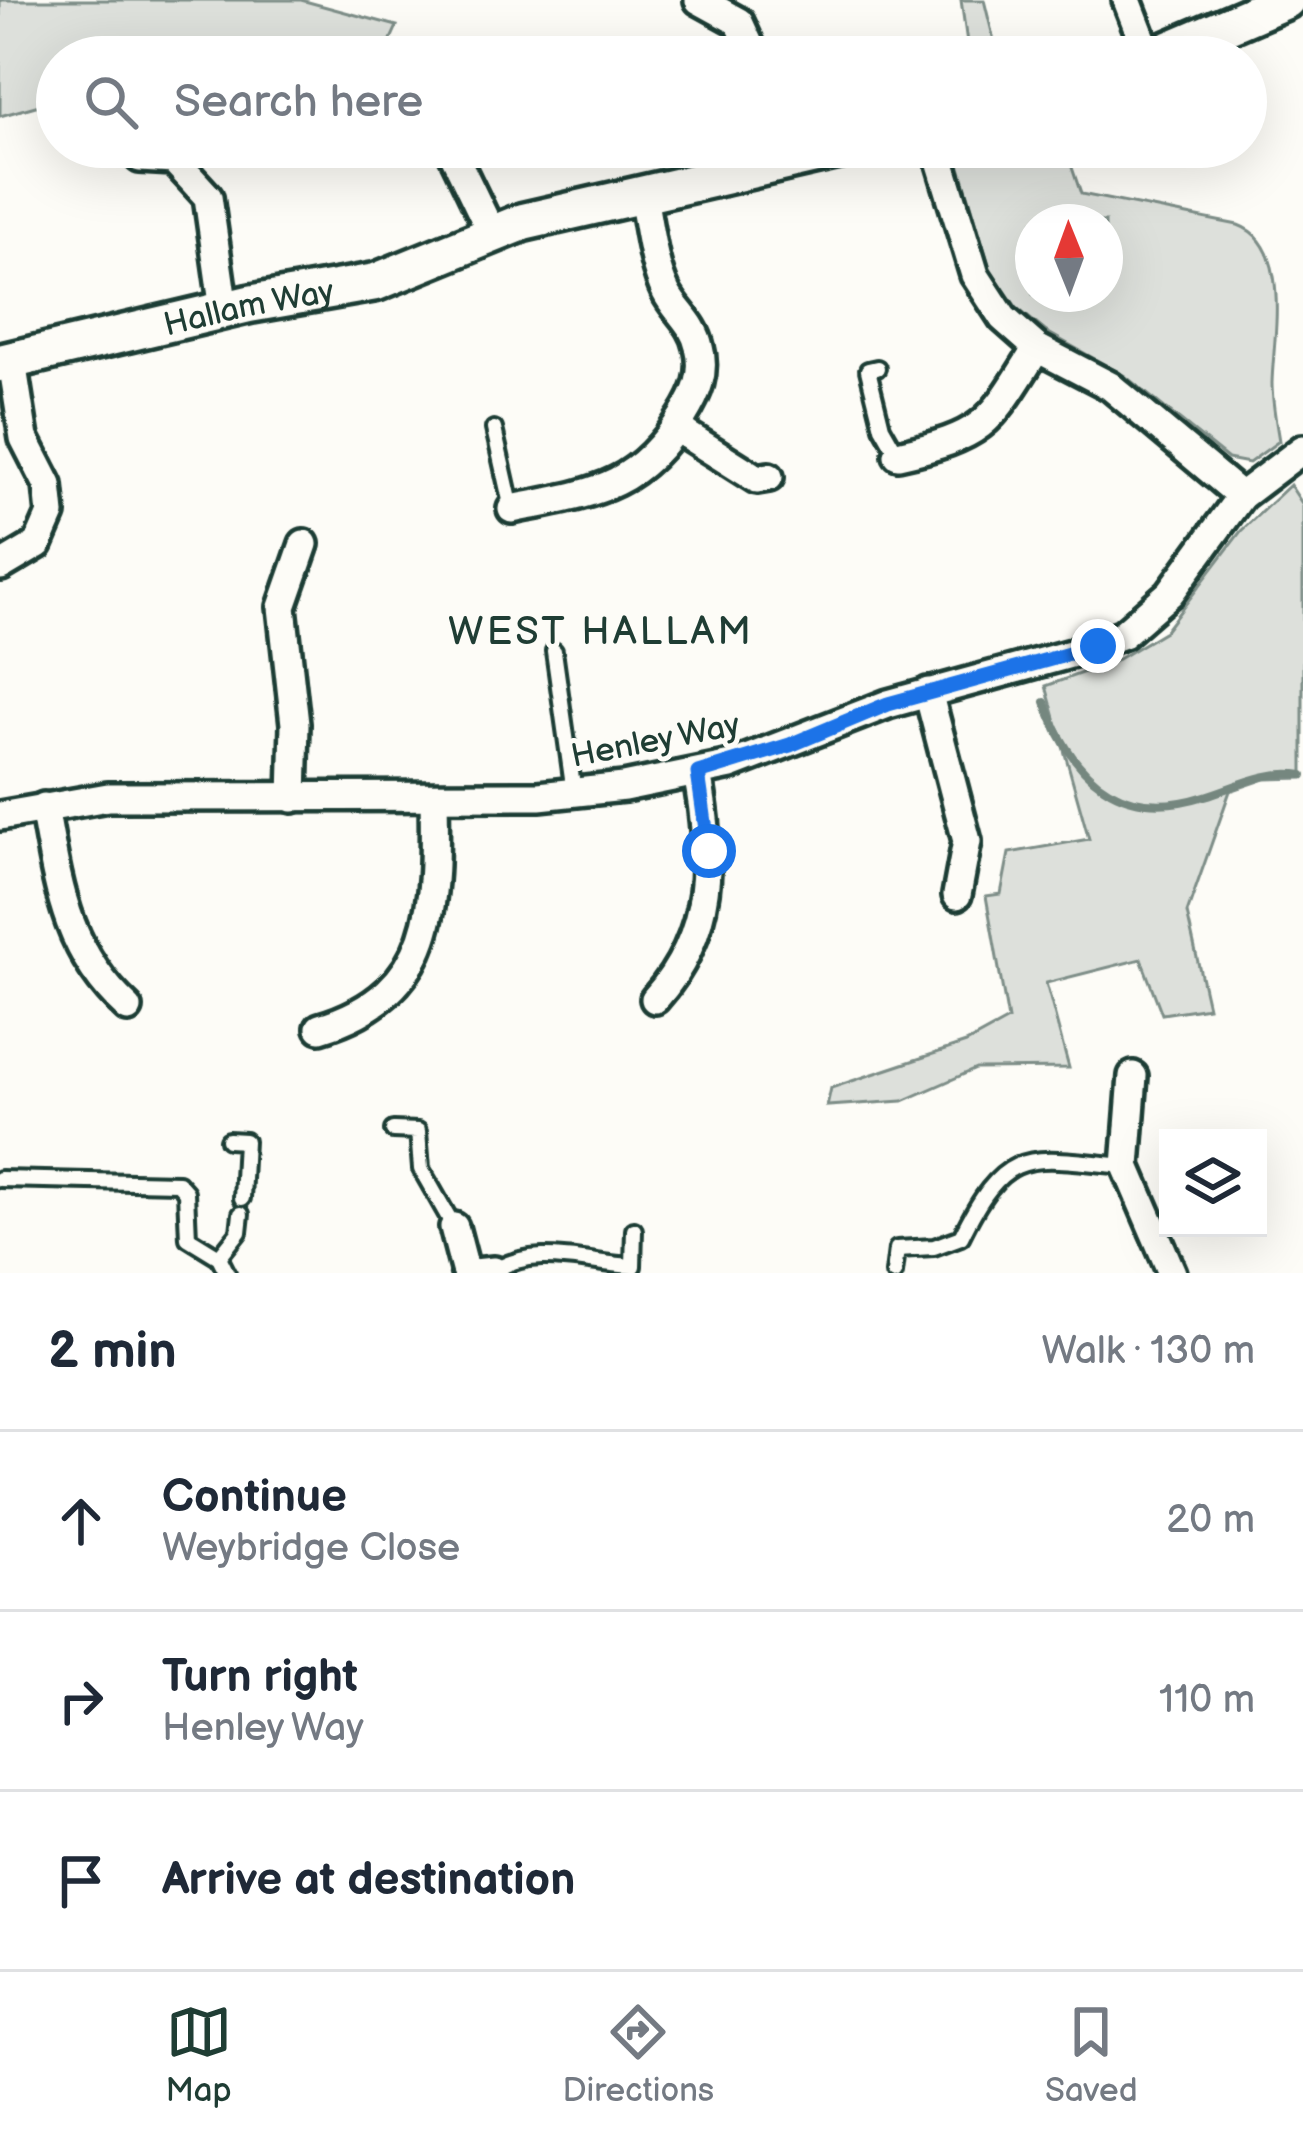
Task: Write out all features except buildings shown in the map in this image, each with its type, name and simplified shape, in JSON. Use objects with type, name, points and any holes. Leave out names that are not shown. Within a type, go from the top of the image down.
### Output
[{"type":"street","points":[[1126,0],[1142,36]]},
{"type":"street","points":[[1201,36],[1286,0]]},
{"type":"street","points":[[714,3],[747,36]]},
{"type":"street","points":[[183,168],[208,197],[224,310]]},
{"type":"street","points":[[460,168],[492,234]]},
{"type":"street","name":"Hallam Way","points":[[6,362],[224,310],[376,282],[492,234],[729,168]]},
{"type":"street","points":[[942,168],[975,274],[1003,318],[1037,348],[1094,374],[1241,496]]},
{"type":"street","points":[[512,509],[598,491],[630,478],[676,428],[702,376],[691,323],[666,292],[642,193]]},
{"type":"street","points":[[898,455],[950,444],[976,431],[996,413],[1037,348]]},
{"type":"street","points":[[1,566],[58,534],[48,485],[24,438],[6,362]]},
{"type":"street","points":[[676,428],[758,479],[769,477]]},
{"type":"street","name":"Henley Way","points":[[0,816],[108,797],[434,799],[574,794],[698,773],[928,692],[1074,653],[1124,634],[1170,593],[1241,496],[1303,449]]},
{"type":"street","points":[[288,556],[282,607],[295,724],[293,798]]},
{"type":"street","points":[[928,692],[963,820],[969,878]]},
{"type":"street","points":[[674,988],[706,892],[708,830],[698,773]]},
{"type":"street","points":[[338,1030],[392,987],[422,945],[434,896],[434,799]]},
{"type":"street","points":[[44,806],[69,928],[109,1001]]},
{"type":"street","points":[[1133,1076],[1113,1125],[1172,1273]]},
{"type":"street","points":[[454,1227],[478,1272]]},
{"type":"lane","points":[[878,368],[868,370],[882,427],[898,455]]},
{"type":"lane","points":[[494,429],[512,509]]},
{"type":"lane","points":[[554,651],[574,794]]},
{"type":"lane","points":[[393,1130],[418,1131],[421,1169],[454,1227]]},
{"type":"lane","points":[[219,1257],[239,1232],[252,1147],[228,1140]]},
{"type":"lane","points":[[894,1273],[897,1249],[934,1246],[961,1237],[990,1183],[1025,1160],[1126,1166]]},
{"type":"lane","points":[[0,1179],[178,1183],[186,1192],[188,1238],[219,1257],[227,1273]]},
{"type":"lane","points":[[478,1272],[543,1257],[633,1265],[634,1230]]},
{"type":"shaded area","points":[[0,0],[301,0],[397,26],[392,36],[36,36],[36,106],[0,116]]},
{"type":"shaded area","points":[[961,0],[984,0],[993,36],[966,36]]},
{"type":"shaded area","points":[[960,168],[1072,168],[1081,194],[1238,225],[1267,252],[1273,272],[1272,383],[1279,441],[1249,463],[1228,459],[1125,376],[1045,331],[1022,312],[1123,312],[1123,204],[1015,204],[1015,305],[990,269]]},
{"type":"shaded area","points":[[1290,485],[1303,505],[1303,778],[1265,779],[1230,791],[1187,913],[1208,1007],[1162,1014],[1141,959],[1046,983],[1069,1068],[976,1069],[903,1101],[827,1106],[831,1088],[966,1043],[1008,1020],[986,896],[1001,894],[1009,853],[1089,839],[1046,686],[1115,661],[1165,631],[1241,531]]},
{"type":"waterway","points":[[1045,702],[1056,729],[1085,772],[1125,798],[1175,803],[1265,776],[1303,775]]},
{"type":"district","name":"WEST HALLAM","points":[[601,630]]},
{"type":"route","points":[[709,851],[698,773],[790,745],[888,704],[1098,646]]}]
